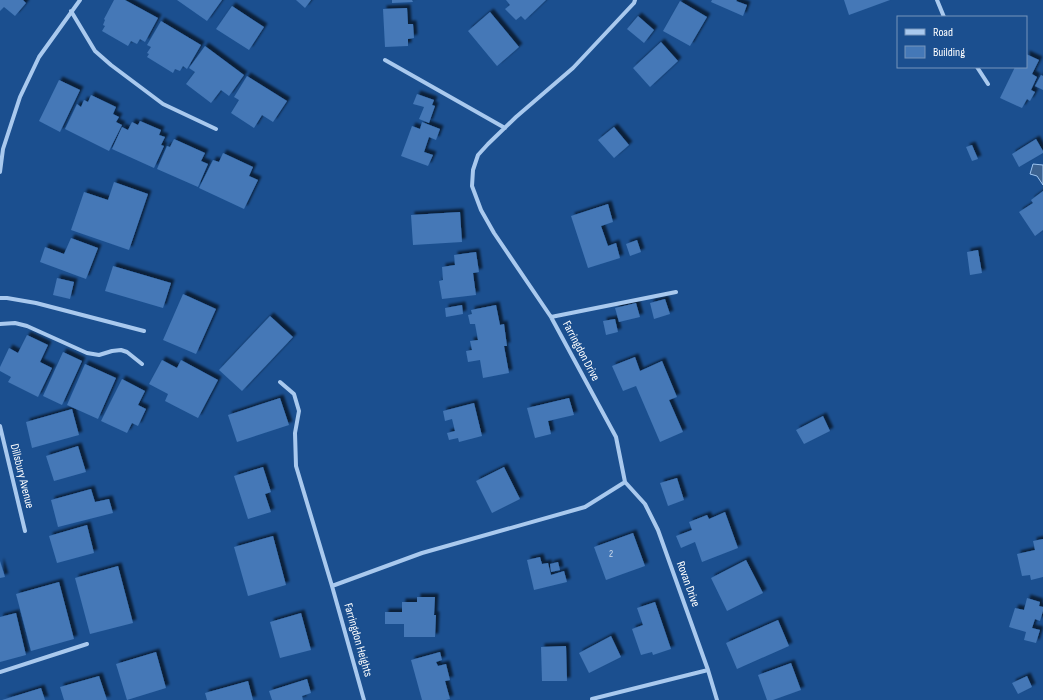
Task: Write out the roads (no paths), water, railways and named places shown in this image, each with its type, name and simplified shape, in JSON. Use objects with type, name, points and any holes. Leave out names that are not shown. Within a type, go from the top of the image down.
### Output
[{"type":"street","points":[[0,172],[3,149],[20,97],[39,57],[80,0]]},
{"type":"street","name":"Farringdon Drive","points":[[625,482],[616,437],[551,317],[494,233],[481,210],[472,186],[473,170],[478,155],[488,144],[573,68],[636,0]]},
{"type":"street","points":[[937,0],[944,16]]},
{"type":"street","points":[[71,11],[95,51],[111,65],[163,104],[216,129]]},
{"type":"street","points":[[385,60],[506,128]]},
{"type":"street","points":[[978,68],[988,84]]},
{"type":"street","points":[[551,317],[676,292]]},
{"type":"street","points":[[0,298],[36,302],[144,331]]},
{"type":"street","points":[[0,324],[15,323],[27,326],[87,354],[99,355],[121,350],[127,352],[142,364]]},
{"type":"street","name":"Farringdon Heights","points":[[280,382],[294,394],[299,411],[295,433],[296,466],[364,700]]},
{"type":"street","name":"Dillsbury Avenue","points":[[0,426],[25,531]]},
{"type":"street","points":[[332,586],[422,553],[585,507],[625,482]]},
{"type":"street","name":"Rovan Drive","points":[[625,482],[645,504],[658,530],[708,670],[717,700]]},
{"type":"street","points":[[0,672],[87,644]]},
{"type":"street","points":[[592,699],[708,670]]},
{"type":"water","points":[[1033,164],[1043,165],[1043,185],[1037,176],[1030,174]]}]
